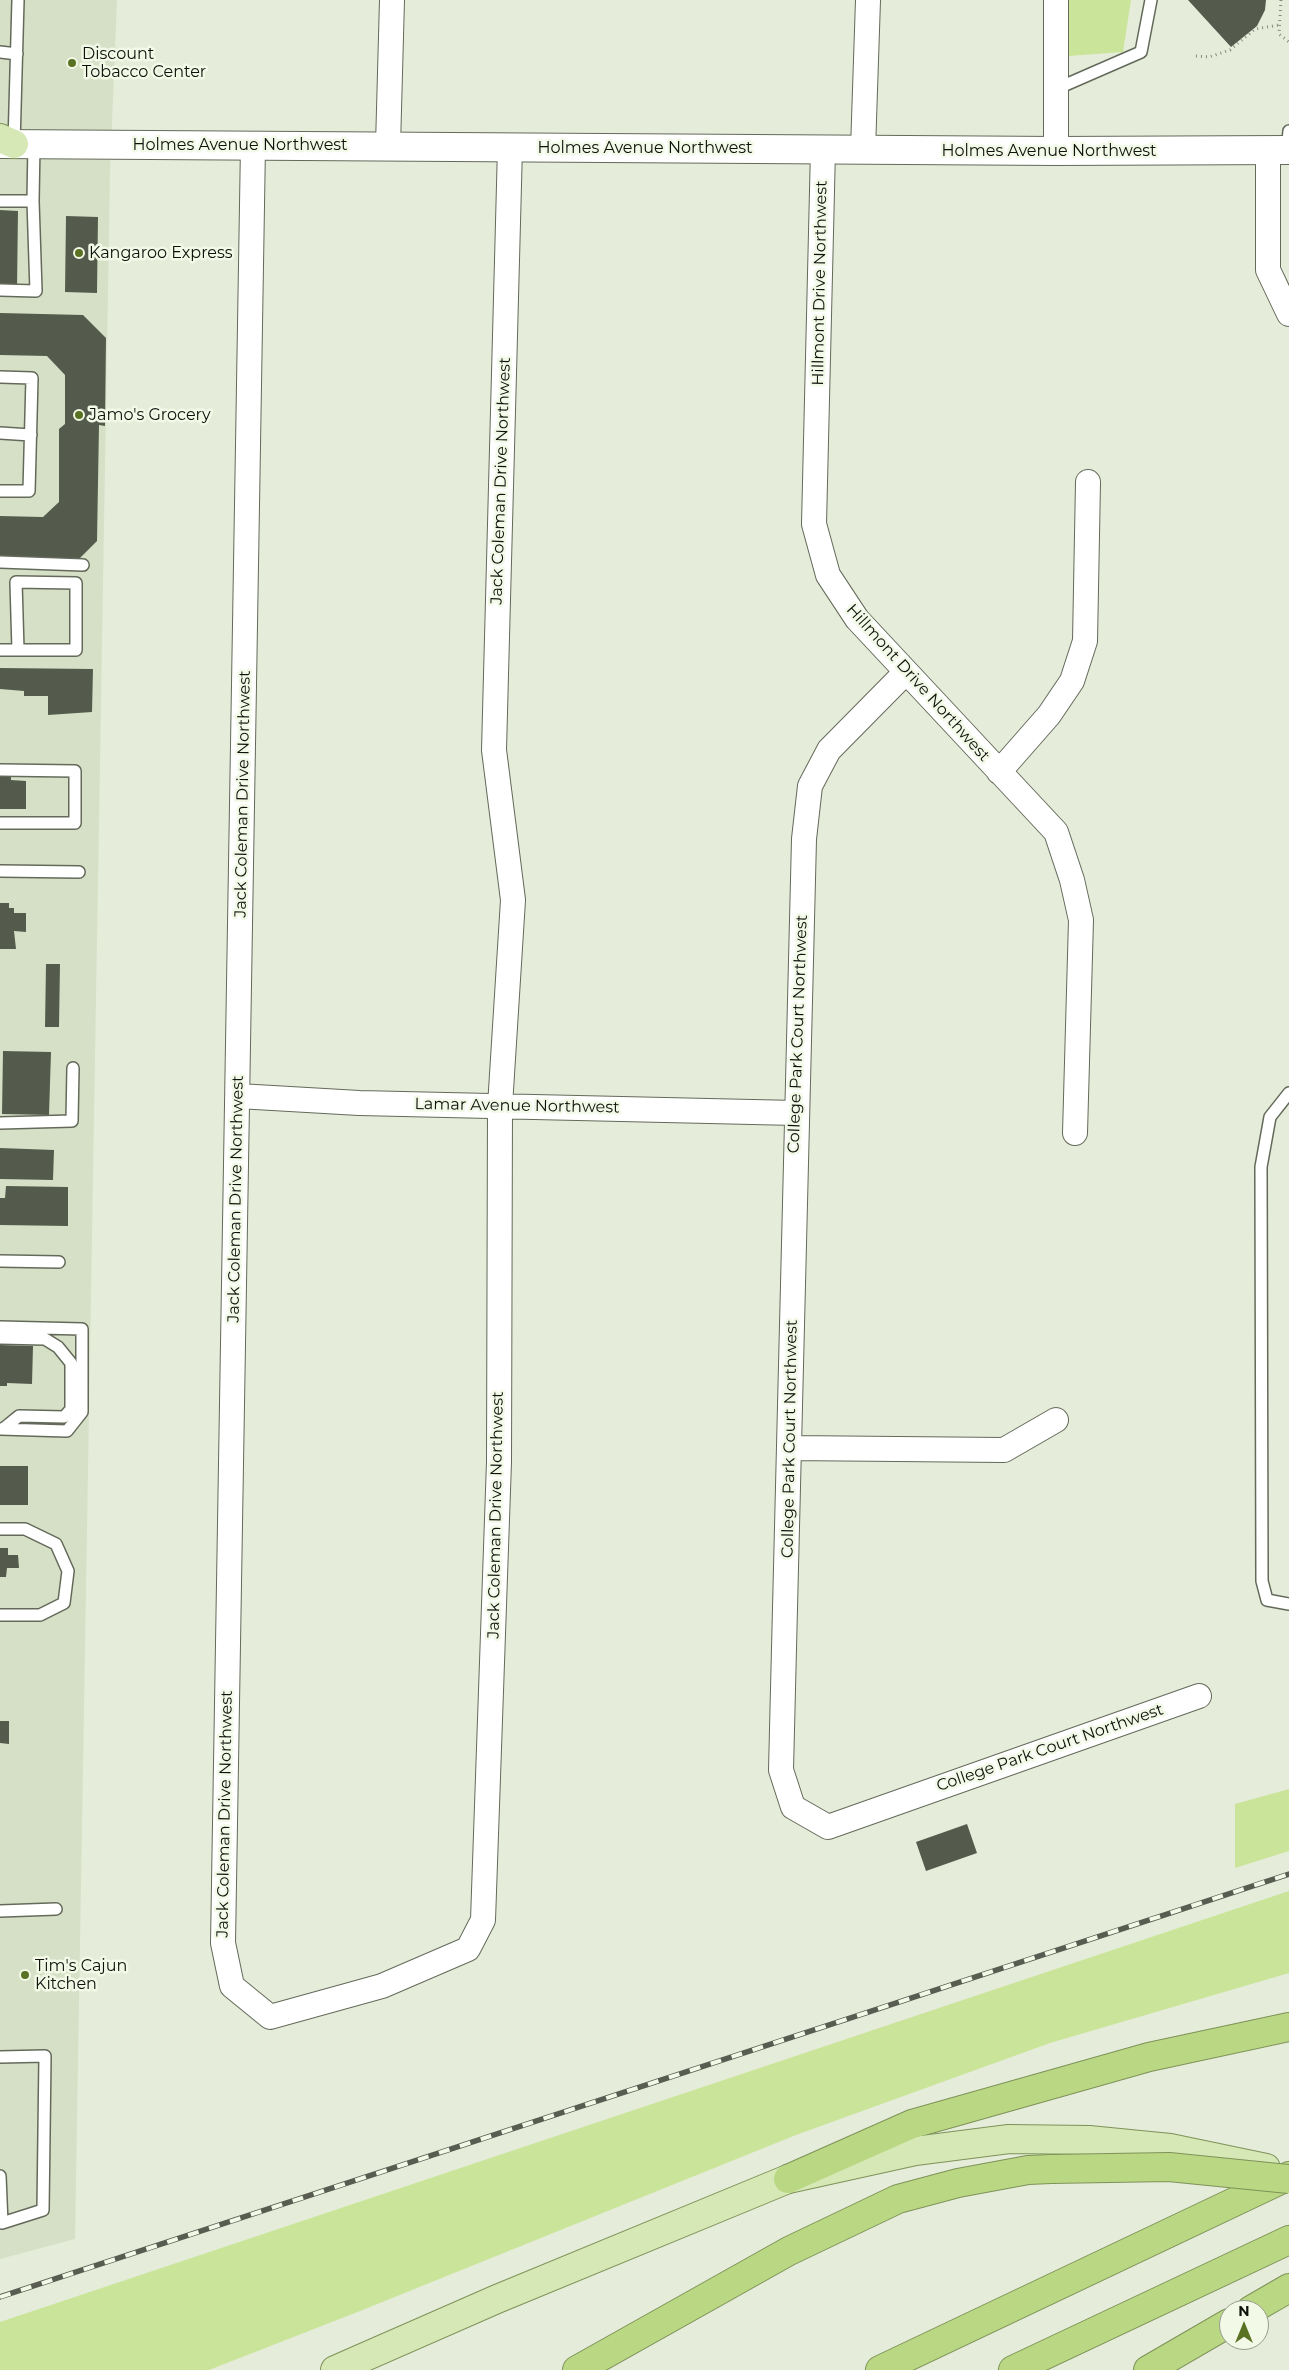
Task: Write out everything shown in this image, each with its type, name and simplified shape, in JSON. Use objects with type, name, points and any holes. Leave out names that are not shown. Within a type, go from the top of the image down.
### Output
[{"type":"highway","points":[[788,2179],[912,2124],[1149,2057],[1289,2027]]},
{"type":"highway","points":[[577,2370],[789,2251],[898,2199],[958,2183],[1028,2170],[1169,2167],[1289,2176]]},
{"type":"highway","points":[[880,2370],[1289,2176]]},
{"type":"highway","points":[[1013,2370],[1289,2240]]},
{"type":"highway","points":[[1269,2300],[1289,2288]]},
{"type":"highway","points":[[1148,2370],[1219,2329]]},
{"type":"main road","name":"Holmes Avenue Northwest","points":[[10,144],[1056,152],[1283,146]]},
{"type":"main road","points":[[335,2370],[497,2299],[788,2179],[915,2151],[1010,2139],[1089,2140],[1170,2148],[1238,2161],[1289,2176]]},
{"type":"street","points":[[388,146],[392,0]]},
{"type":"street","points":[[863,150],[868,0]]},
{"type":"street","points":[[1056,0],[1056,152]]},
{"type":"street","name":"Jack Coleman Drive Northwest","points":[[253,145],[223,1943],[232,1986],[270,2017],[382,1986],[468,1949],[483,1920],[499,1462],[500,1106],[513,900],[494,750],[510,147]]},
{"type":"street","points":[[1283,146],[1268,270],[1288,307]]},
{"type":"street","name":"Hillmont Drive Northwest","points":[[823,149],[814,524],[828,575],[857,619],[904,673],[1056,832],[1072,880],[1081,920],[1075,1133]]},
{"type":"street","points":[[999,772],[1048,715],[1072,681],[1085,642],[1088,482]]},
{"type":"street","name":"College Park Court Northwest","points":[[904,673],[829,750],[810,786],[804,839],[781,1770],[793,1807],[828,1827],[1199,1696]]},
{"type":"street","name":"Lamar Avenue Northwest","points":[[238,1096],[359,1103],[796,1113]]},
{"type":"street","points":[[790,1448],[1004,1450],[1056,1420]]},
{"type":"lane","points":[[0,290],[36,291],[33,201],[10,144],[17,54],[18,0]]},
{"type":"lane","points":[[1056,89],[1140,52],[1151,0]]},
{"type":"lane","points":[[0,52],[17,54]]},
{"type":"lane","points":[[0,202],[33,201]]},
{"type":"lane","points":[[0,378],[32,378],[32,435],[29,491],[0,490]]},
{"type":"lane","points":[[0,433],[32,435]]},
{"type":"lane","points":[[0,562],[83,565]]},
{"type":"lane","points":[[0,650],[18,650],[76,650],[76,583],[16,582],[18,650]]},
{"type":"lane","points":[[0,770],[75,771],[75,823],[0,823]]},
{"type":"lane","points":[[0,871],[79,872]]},
{"type":"lane","points":[[0,1123],[72,1121],[73,1068]]},
{"type":"lane","points":[[1289,1093],[1270,1116],[1262,1167],[1262,1581],[1267,1600],[1289,1604]]},
{"type":"lane","points":[[0,1261],[59,1262]]},
{"type":"lane","points":[[0,1327],[82,1330],[82,1412],[77,1419],[67,1431],[2,1429]]},
{"type":"lane","points":[[0,1338],[45,1338],[58,1347],[71,1362],[71,1409],[64,1417],[19,1416],[2,1429]]},
{"type":"lane","points":[[0,1529],[25,1529],[56,1544],[68,1571],[64,1603],[40,1615],[0,1615]]},
{"type":"lane","points":[[0,1911],[56,1909]]},
{"type":"lane","points":[[0,2057],[45,2056],[43,2210],[2,2223],[0,2176]]},
{"type":"path","points":[[1281,0],[1279,34],[1289,42]]},
{"type":"path","points":[[1196,56],[1209,57],[1230,50],[1255,29],[1279,25]]},
{"type":"shaded area","points":[[0,0],[117,0],[110,171],[75,2239],[0,2259]]},
{"type":"green space","points":[[1068,0],[1131,0],[1123,52],[1068,56],[1066,53]]},
{"type":"green space","points":[[1289,1789],[1289,1851],[1235,1868],[1235,1804]]},
{"type":"green space","points":[[1289,1891],[1289,1973],[1050,2043],[796,2135],[209,2370],[0,2370],[0,2322]]},
{"type":"building","points":[[1188,0],[1266,0],[1265,10],[1257,26],[1231,47]]},
{"type":"building","points":[[0,210],[18,211],[17,289],[0,289]]},
{"type":"building","points":[[66,216],[98,217],[97,293],[65,292]]},
{"type":"building","points":[[0,313],[83,315],[106,338],[105,426],[99,425],[97,541],[79,559],[0,557],[0,516],[43,517],[59,502],[59,429],[65,424],[65,375],[47,356],[0,355]]},
{"type":"building","points":[[0,668],[93,669],[92,712],[48,715],[48,696],[24,696],[24,691],[0,689]]},
{"type":"building","points":[[0,774],[11,775],[11,780],[26,781],[26,809],[0,809]]},
{"type":"building","points":[[0,903],[9,903],[9,908],[14,908],[14,913],[26,913],[26,932],[14,931],[16,949],[0,949]]},
{"type":"building","points":[[46,964],[60,964],[59,1027],[45,1027]]},
{"type":"building","points":[[3,1051],[51,1052],[49,1115],[2,1114]]},
{"type":"building","points":[[0,1148],[54,1150],[53,1180],[0,1179]]},
{"type":"building","points":[[6,1186],[68,1187],[68,1226],[0,1225],[0,1198],[5,1198]]},
{"type":"building","points":[[0,1345],[33,1346],[32,1384],[7,1383],[7,1386],[0,1386]]},
{"type":"building","points":[[0,1466],[28,1466],[28,1505],[0,1505]]},
{"type":"building","points":[[0,1548],[8,1548],[8,1555],[18,1555],[19,1568],[7,1568],[6,1577],[0,1577]]},
{"type":"building","points":[[0,1721],[9,1721],[9,1744],[0,1743]]},
{"type":"building","points":[[967,1824],[977,1853],[926,1871],[916,1842]]},
{"type":"railway","points":[[0,2297],[1289,1874]]},
{"type":"place","name":"Discount Tobacco Center","points":[[72,63]]},
{"type":"place","name":"Kangaroo Express","points":[[79,253]]},
{"type":"place","name":"Jamo's Grocery","points":[[79,415]]},
{"type":"place","name":"Tim's Cajun Kitchen","points":[[25,1975]]}]
